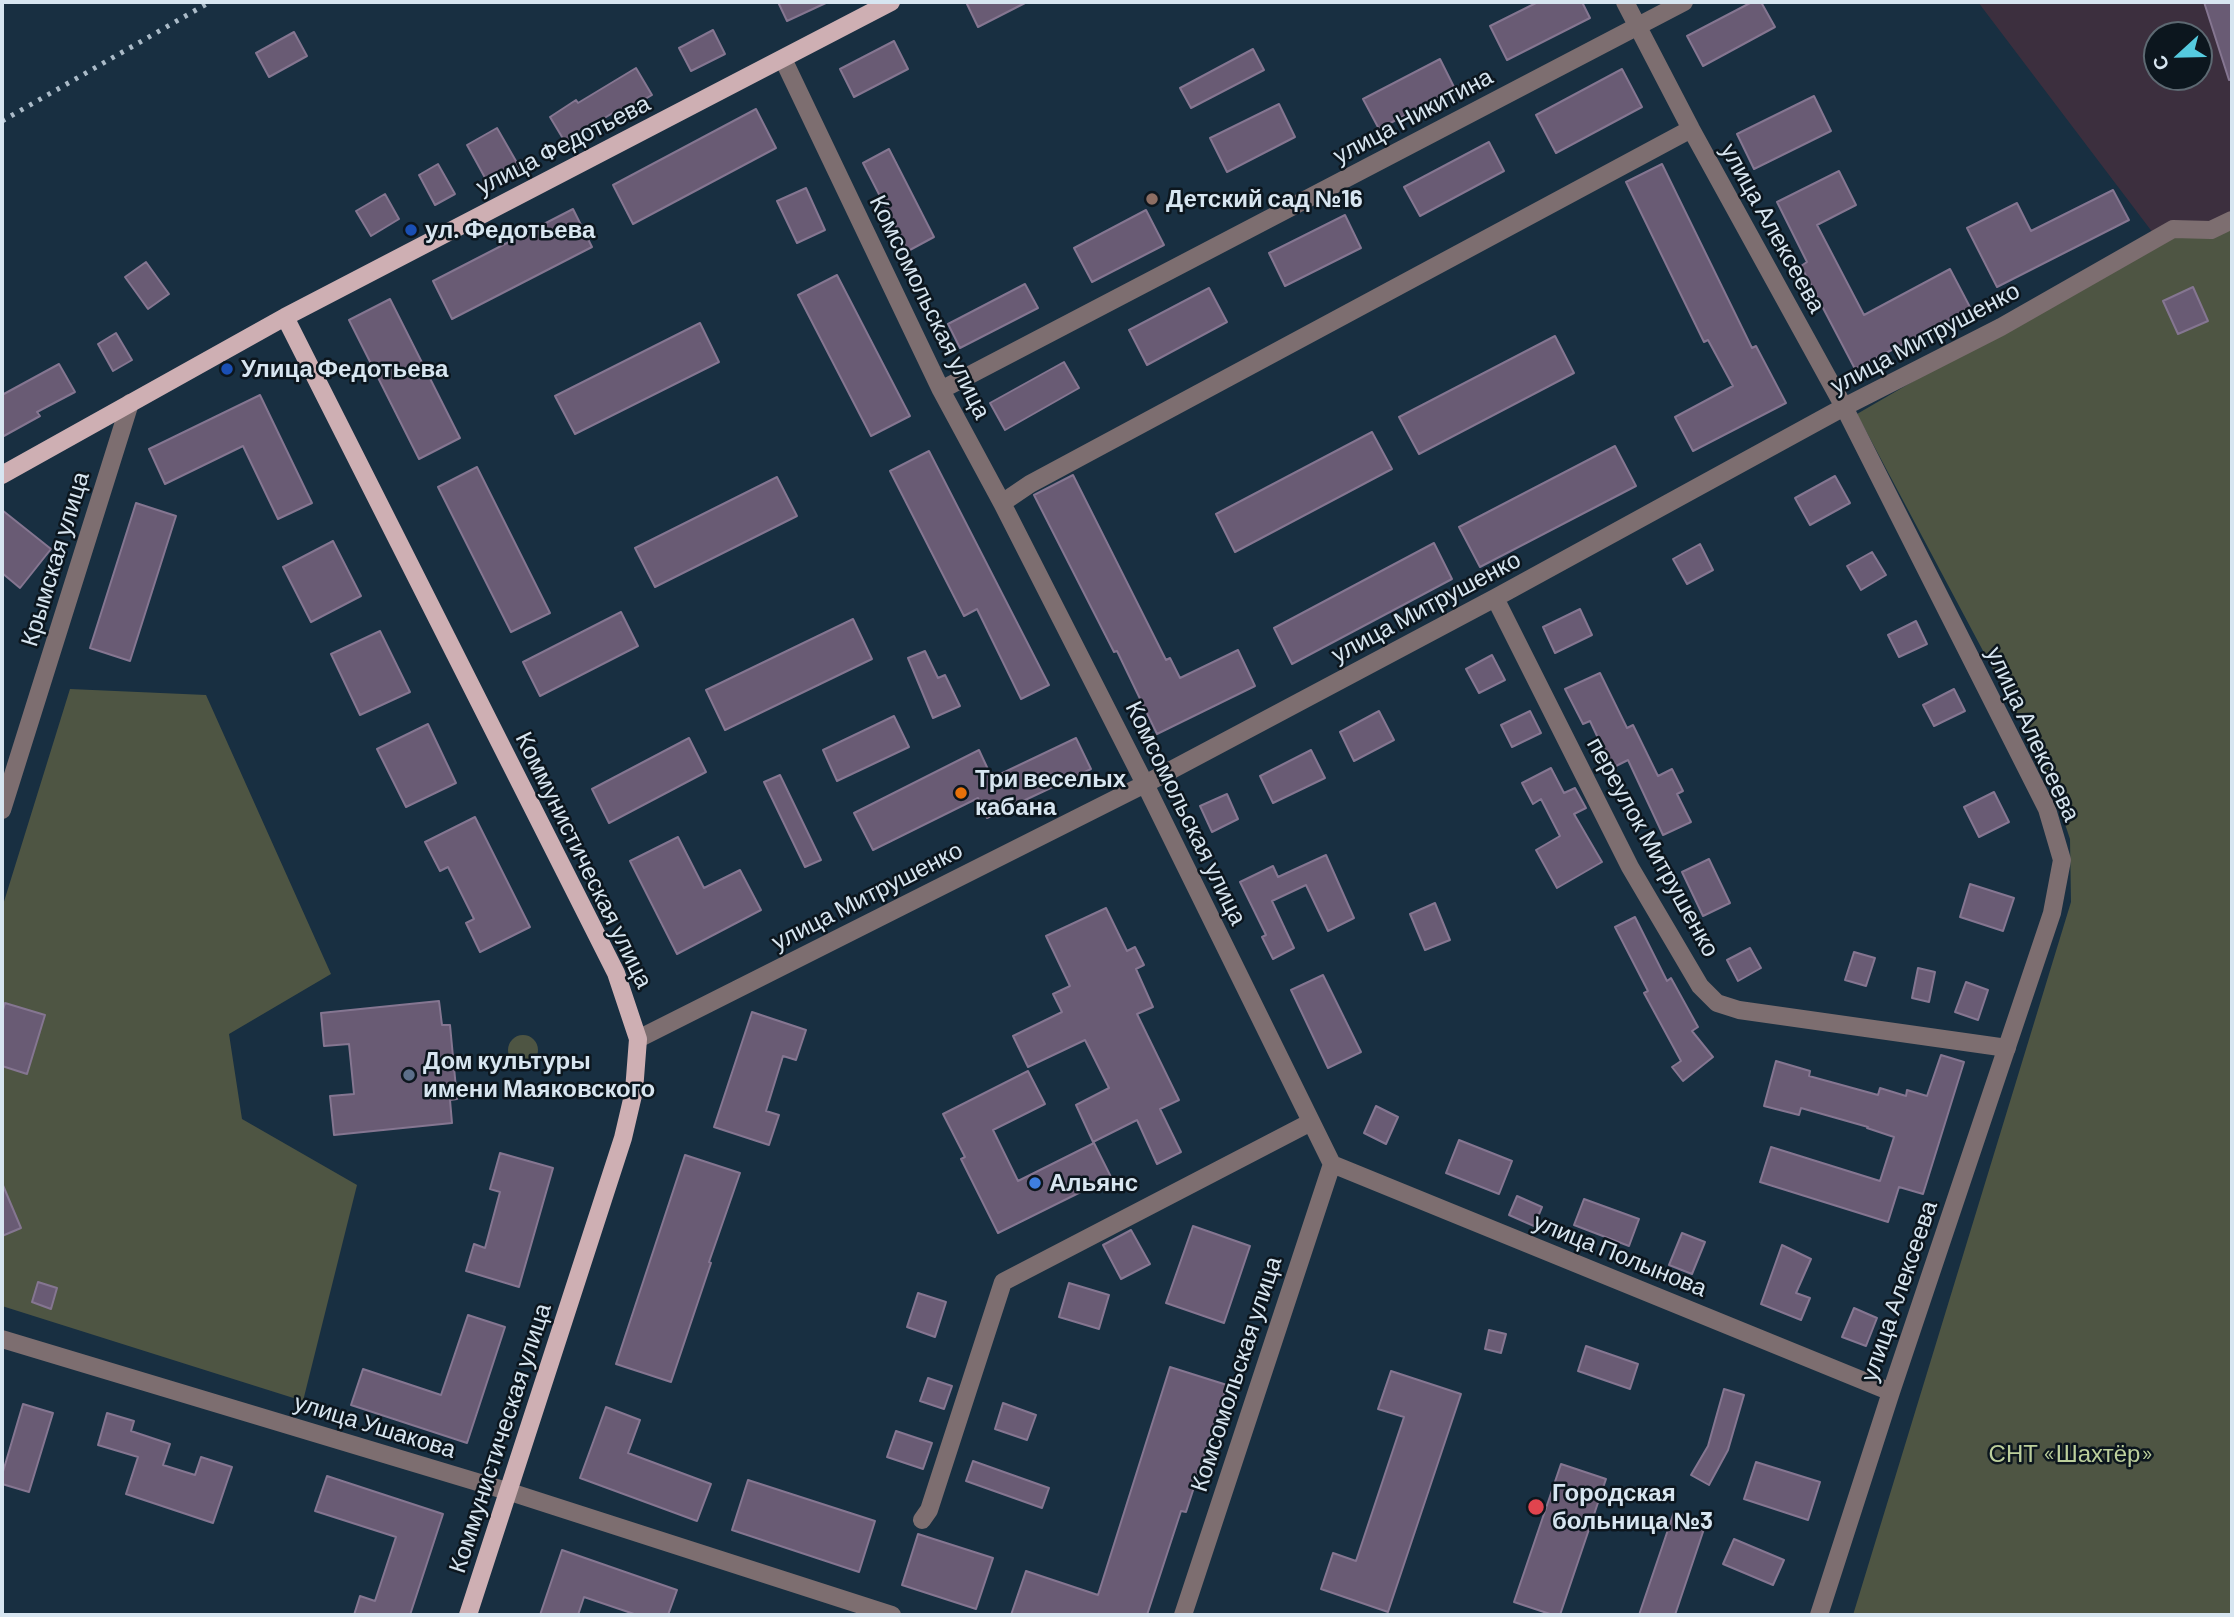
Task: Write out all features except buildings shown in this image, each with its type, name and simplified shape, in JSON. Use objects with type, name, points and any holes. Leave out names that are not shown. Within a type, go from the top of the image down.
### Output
[{"type":"main road","name":"улица Федотьева","points":[[2,475],[285,317],[891,2]]},
{"type":"main road","name":"Коммунистическая улица","points":[[285,317],[616,973],[638,1039],[634,1091],[623,1138],[468,1615]]},
{"type":"street","name":"улица Алексеева","points":[[1625,2],[1691,129],[1844,407],[2048,809],[2062,860],[2052,913],[1819,1615]]},
{"type":"street","name":"улица Никитина","points":[[941,390],[1684,2]]},
{"type":"street","name":"Комсомольская улица","points":[[783,58],[941,390],[1002,503],[1145,784],[1332,1164],[1183,1615]]},
{"type":"street","points":[[1002,503],[1042,477],[1691,129]]},
{"type":"street","name":"улица Митрушенко","points":[[638,1039],[1145,784],[1495,598],[1844,407],[2001,327],[2173,229],[2211,229],[2232,220]]},
{"type":"street","name":"Крымская улица","points":[[2,810],[130,403]]},
{"type":"street","name":"переулок Митрушенко","points":[[1495,598],[1630,867],[1700,986],[1717,1003],[1739,1010],[2007,1048]]},
{"type":"street","points":[[922,1520],[929,1510],[1003,1282],[1311,1122]]},
{"type":"street","name":"улица Полынова","points":[[1332,1164],[1891,1392]]},
{"type":"street","name":"улица Ушакова","points":[[2,1339],[508,1491],[892,1615]]},
{"type":"shaded area","points":[[1978,2],[2232,2],[2232,216],[2217,223],[2153,233]]},
{"type":"green space","name":"СНТ «Шахтёр»","points":[[2232,225],[2232,1615],[1853,1615],[2071,902],[2070,839],[2048,773],[1857,414],[2165,235]]},
{"type":"green space","points":[[70,689],[206,695],[331,974],[229,1034],[242,1119],[357,1185],[303,1401],[2,1306],[2,908]]},
{"type":"green space","points":[[523,1035],[534,1039],[538,1050],[534,1061],[523,1065],[512,1061],[508,1050],[512,1039]]},
{"type":"railway","points":[[2,121],[210,2]]},
{"type":"place","name":"Детский сад №16","points":[[1152,199]]},
{"type":"place","name":"ул. Федотьева","points":[[411,230]]},
{"type":"place","name":"Улица Федотьева","points":[[227,369]]},
{"type":"place","name":"Три веселых кабана","points":[[961,793]]},
{"type":"place","name":"Дом культуры имени Маяковского","points":[[409,1075]]},
{"type":"place","name":"Альянс","points":[[1035,1183]]},
{"type":"place","name":"Городская больница №3","points":[[1536,1507]]}]
